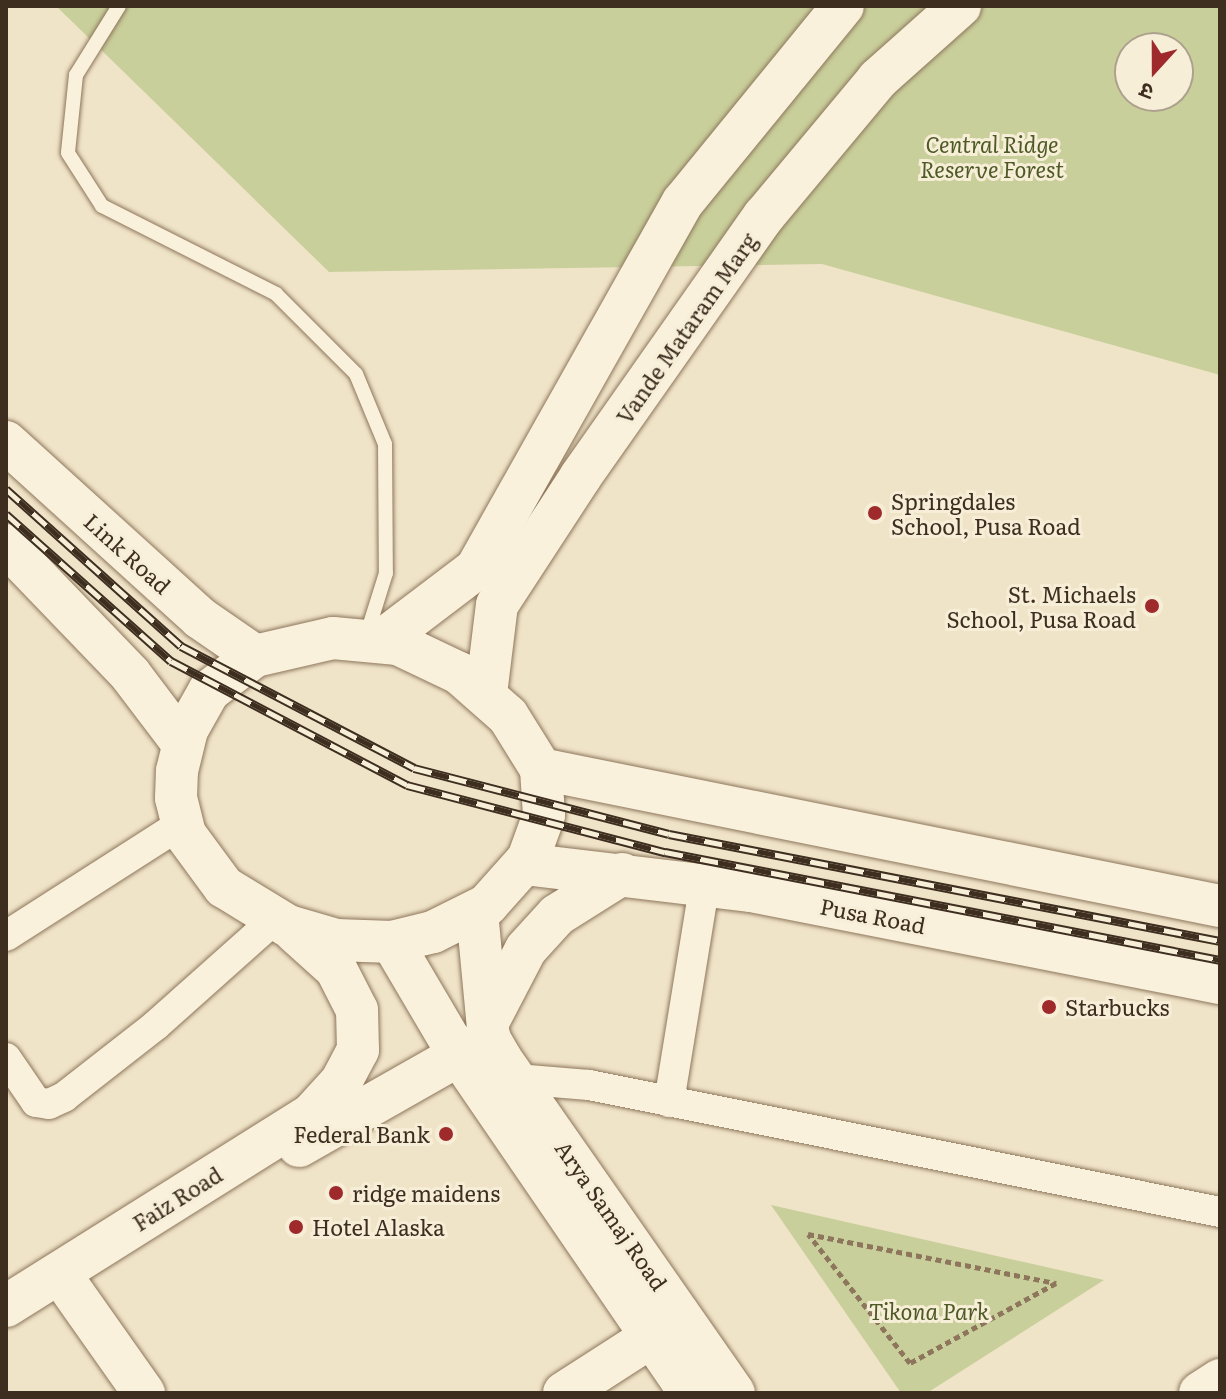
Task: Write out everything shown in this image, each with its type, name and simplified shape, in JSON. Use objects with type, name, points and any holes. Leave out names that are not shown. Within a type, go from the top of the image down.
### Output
[{"type":"main road","points":[[373,639],[476,569],[683,202],[843,6]]},
{"type":"main road","name":"Vande Mataram Marg","points":[[486,694],[497,605],[581,476],[764,216],[878,79],[960,6]]},
{"type":"main road","name":"Link Road","points":[[6,442],[200,618],[255,656]]},
{"type":"main road","points":[[6,545],[130,674],[183,744]]},
{"type":"main road","points":[[317,639],[373,639],[437,661],[486,694],[517,729],[541,769],[544,815],[524,864],[477,912],[433,932],[392,942],[336,940],[281,923],[214,876],[181,824],[176,784],[183,744],[209,691],[255,656],[317,639]]},
{"type":"main road","points":[[541,769],[1220,906]]},
{"type":"main road","name":"Pusa Road","points":[[524,864],[622,874],[704,888],[751,891],[1220,983]]},
{"type":"main road","points":[[6,1331],[72,1291],[174,1221],[471,1037],[526,949],[557,915],[622,874]]},
{"type":"main road","points":[[477,912],[471,1037],[667,1326],[690,1393]]},
{"type":"main road","name":"Faiz Road","points":[[6,1306],[311,1115],[341,1082],[358,1050],[357,1010],[336,969],[281,923]]},
{"type":"main road","name":"Arya Samaj Road","points":[[392,942],[471,1037],[516,1079],[667,1326],[734,1393]]},
{"type":"main road","points":[[72,1291],[144,1393]]},
{"type":"main road","points":[[579,1389],[667,1326]]},
{"type":"main road","points":[[1200,1393],[1220,1380]]},
{"type":"street","points":[[6,936],[181,824]]},
{"type":"street","points":[[669,1102],[704,888]]},
{"type":"street","points":[[6,1058],[36,1102],[49,1104],[64,1097],[281,923]]},
{"type":"street","points":[[516,1079],[589,1085],[1220,1212]]},
{"type":"lane","points":[[119,6],[76,75],[68,153],[102,206],[276,294],[356,374],[385,444],[386,573],[373,639]]},
{"type":"path","points":[[808,1234],[1056,1283],[923,1355],[910,1363],[808,1234]]},
{"type":"green space","name":"Central Ridge Reserve Forest","points":[[56,6],[1220,6],[1220,375],[822,264],[329,272]]},
{"type":"green space","name":"Tikona Park","points":[[771,1205],[1104,1280],[927,1393],[901,1393]]},
{"type":"railway","points":[[6,489],[181,646],[414,768],[669,834],[1220,941]]},
{"type":"railway","points":[[6,514],[171,661],[407,785],[665,852],[1220,960]]},
{"type":"place","name":"Springdales School, Pusa Road","points":[[875,513]]},
{"type":"place","name":"St. Michaels School, Pusa Road","points":[[1152,606]]},
{"type":"place","name":"Starbucks","points":[[1049,1007]]},
{"type":"place","name":"Federal Bank","points":[[446,1134]]},
{"type":"place","name":"ridge maidens","points":[[336,1193]]},
{"type":"place","name":"Hotel Alaska","points":[[296,1227]]}]
